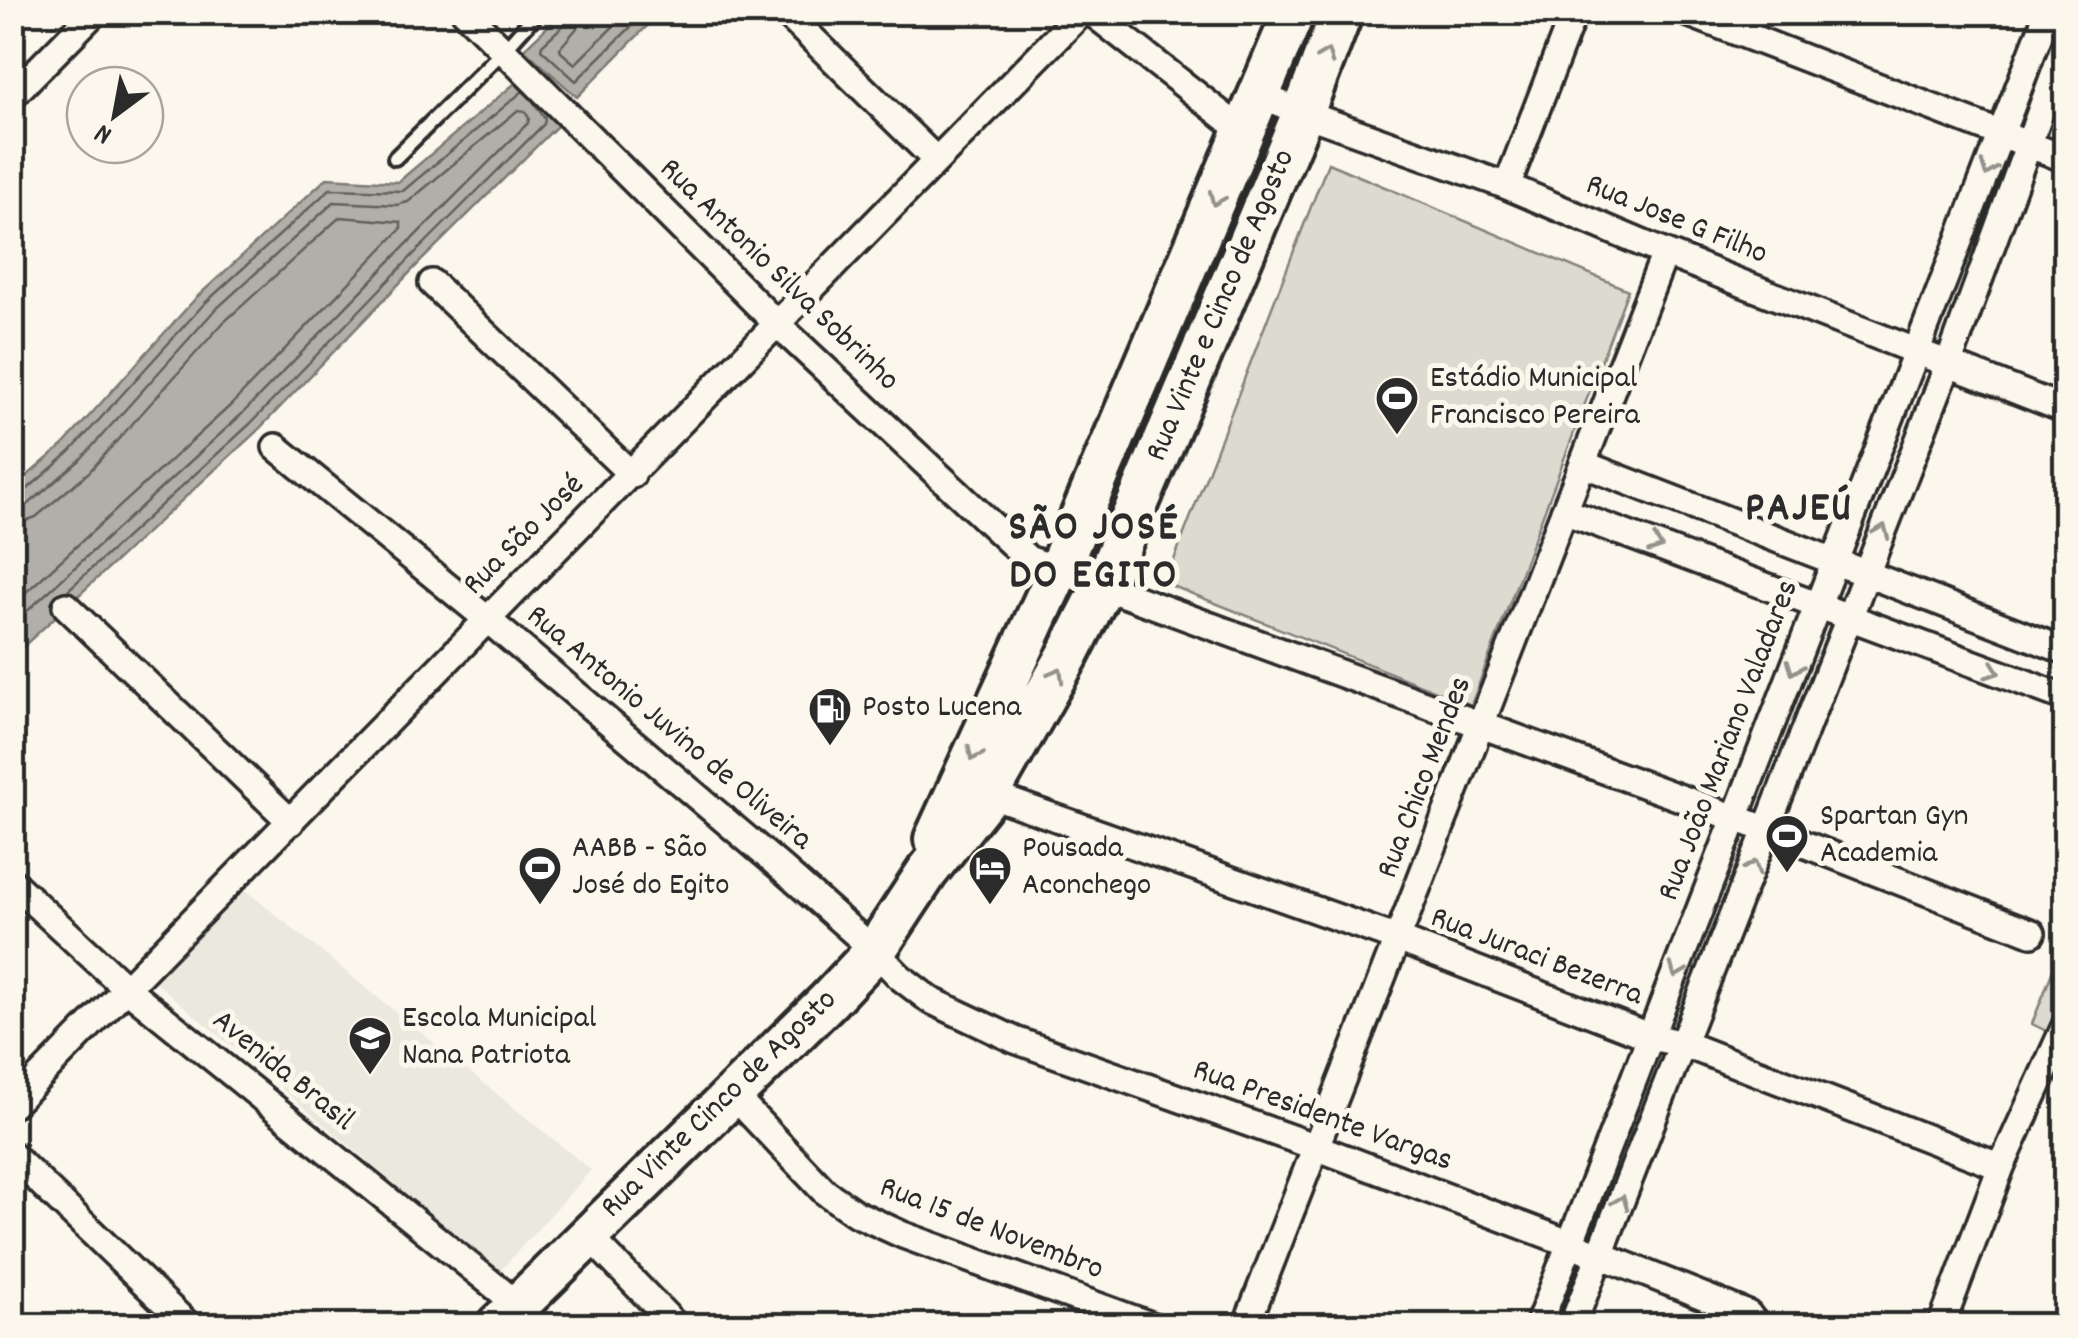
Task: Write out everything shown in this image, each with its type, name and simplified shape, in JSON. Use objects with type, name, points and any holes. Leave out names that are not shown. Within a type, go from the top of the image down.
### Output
[{"type":"main road","name":"Rua Vinte e Cinco de Agosto","points":[[927,872],[940,828],[1058,570],[1294,12]]},
{"type":"main road","name":"Rua Vinte e Cinco de Agosto","points":[[927,872],[989,794],[1103,586],[1303,114],[1342,12]]},
{"type":"main road","name":"Rua Vinte Cinco de Agosto","points":[[508,1315],[875,952],[927,872]]},
{"type":"street","points":[[12,96],[95,12]]},
{"type":"street","name":"Rua Antonio Silva Sobrinho","points":[[466,12],[777,324],[1028,559],[1768,830],[2032,933]]},
{"type":"street","points":[[785,12],[936,160]]},
{"type":"street","name":"Rua São José","points":[[12,1105],[1082,12]]},
{"type":"street","points":[[1091,12],[1244,132]]},
{"type":"street","points":[[1507,186],[1574,12]]},
{"type":"street","points":[[1685,12],[2066,159]]},
{"type":"street","name":"Rua João Mariano Valadares","points":[[1538,1326],[2048,12]]},
{"type":"street","name":"Rua João Mariano Valadares","points":[[1572,1326],[1948,365],[2066,42]]},
{"type":"street","name":"Rua Jose G Filho","points":[[1260,95],[1507,186],[1665,253],[2066,410]]},
{"type":"street","name":"Rua Chico Mendes","points":[[1246,1326],[1665,253]]},
{"type":"street","points":[[432,284],[632,474]]},
{"type":"street","name":"Rua Antonio Juvino de Oliveira","points":[[276,447],[487,619],[875,952]]},
{"type":"street","points":[[1582,464],[2066,651]]},
{"type":"street","points":[[1564,511],[2066,698]]},
{"type":"street","points":[[66,606],[291,822]]},
{"type":"street","points":[[1936,650],[1954,608]]},
{"type":"street","name":"Rua Juraci Bezerra","points":[[989,794],[1398,939],[1652,1037],[1684,1044],[2001,1166]]},
{"type":"street","name":"Avenida Brasil","points":[[12,882],[126,988],[508,1315]]},
{"type":"street","name":"Rua Presidente Vargas","points":[[875,952],[930,1000],[1014,1040],[1570,1243],[1748,1314],[1757,1326]]},
{"type":"street","points":[[1941,1326],[2001,1166],[2066,1024]]},
{"type":"street","name":"Rua 15 de Novembro","points":[[732,1094],[825,1192],[855,1213],[903,1235],[1152,1326]]},
{"type":"street","points":[[12,1155],[189,1326]]},
{"type":"street","points":[[588,1235],[676,1326]]},
{"type":"lane","points":[[396,158],[538,12]]},
{"type":"shaded area","points":[[1258,140],[1269,145],[1110,529],[1100,537],[1094,527]]},
{"type":"shaded area","name":"Estádio Municipal Francisco Pereira","points":[[1328,163],[1628,290],[1471,705],[1165,583]]},
{"type":"shaded area","name":"Escola Municipal Nana Patriota","points":[[245,890],[591,1170],[499,1272],[154,981]]},
{"type":"shaded area","points":[[2065,939],[2065,1040],[2032,1024]]},
{"type":"water","points":[[562,12],[660,13],[577,97],[524,49]]},
{"type":"water","points":[[526,74],[560,123],[257,431],[13,656],[13,488],[63,445],[197,297],[327,178],[398,182]]},
{"type":"place","name":"Estádio Municipal Francisco Pereira","points":[[1397,436]]},
{"type":"place","name":"Posto Lucena","points":[[830,747]]},
{"type":"place","name":"Spartan Gyn Academia","points":[[1787,874]]},
{"type":"place","name":"AABB - São José do Egito","points":[[540,906]]},
{"type":"place","name":"Pousada Aconchego","points":[[990,906]]},
{"type":"place","name":"Escola Municipal Nana Patriota","points":[[370,1076]]},
{"type":"district","name":"PAJEÚ","points":[[1799,511]]},
{"type":"district","name":"SÃO JOSÉ DO EGITO","points":[[1094,554]]}]
